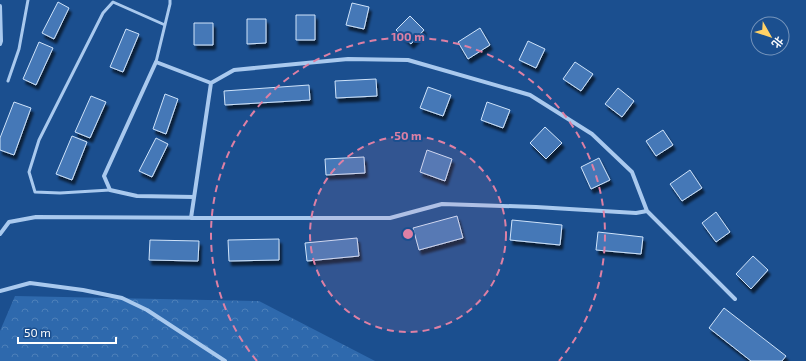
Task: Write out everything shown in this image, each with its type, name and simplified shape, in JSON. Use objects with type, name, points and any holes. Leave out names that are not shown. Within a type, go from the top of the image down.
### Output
[{"type":"street","points":[[0,6],[0,44]]},
{"type":"street","points":[[211,83],[234,70],[348,59],[408,60],[530,95],[592,134],[632,172],[647,211],[735,299]]},
{"type":"street","points":[[194,197],[137,196],[110,190],[104,176],[156,62],[211,83]]},
{"type":"street","points":[[191,218],[211,83]]},
{"type":"street","points":[[0,234],[9,222],[36,217],[390,218],[442,204],[536,207],[636,213],[647,211]]},
{"type":"street","points":[[0,291],[30,283],[84,290],[122,298],[147,310],[225,361]]},
{"type":"lane","points":[[8,81],[19,49],[28,0]]},
{"type":"lane","points":[[156,62],[170,0]]},
{"type":"lane","points":[[110,190],[60,193],[35,192],[30,172],[39,140],[103,13],[113,2],[165,25]]},
{"type":"green space","points":[[15,296],[259,301],[375,361],[0,361],[0,331]]},
{"type":"building","points":[[58,2],[69,8],[54,39],[42,33]]},
{"type":"building","points":[[352,3],[369,7],[364,29],[346,25]]},
{"type":"building","points":[[296,15],[315,15],[315,40],[296,40]]},
{"type":"building","points":[[410,16],[424,30],[411,44],[396,30]]},
{"type":"building","points":[[247,19],[266,19],[266,43],[247,44]]},
{"type":"building","points":[[194,23],[213,23],[213,45],[194,45]]},
{"type":"building","points":[[480,28],[490,45],[468,59],[458,42]]},
{"type":"building","points":[[126,29],[139,34],[123,72],[110,67]]},
{"type":"building","points":[[528,41],[545,49],[536,68],[519,60]]},
{"type":"building","points":[[39,42],[53,48],[36,85],[23,79]]},
{"type":"building","points":[[575,62],[593,74],[581,91],[563,79]]},
{"type":"building","points":[[376,79],[377,96],[336,98],[335,81]]},
{"type":"building","points":[[309,85],[310,100],[225,105],[224,91]]},
{"type":"building","points":[[428,87],[451,95],[443,116],[420,108]]},
{"type":"building","points":[[618,88],[634,101],[622,117],[605,104]]},
{"type":"building","points":[[165,94],[178,99],[166,134],[153,129]]},
{"type":"building","points":[[91,96],[106,102],[90,138],[75,132]]},
{"type":"building","points":[[14,102],[31,108],[14,155],[0,150],[0,138]]},
{"type":"building","points":[[487,102],[510,110],[503,128],[481,120]]},
{"type":"building","points":[[545,127],[562,143],[546,159],[530,143]]},
{"type":"building","points":[[663,130],[673,145],[656,156],[646,141]]},
{"type":"building","points":[[72,136],[87,142],[72,180],[56,174]]},
{"type":"building","points":[[156,138],[168,144],[152,177],[139,171]]},
{"type":"building","points":[[427,150],[452,159],[445,181],[420,172]]},
{"type":"building","points":[[364,157],[365,173],[326,175],[325,159]]},
{"type":"building","points":[[599,158],[610,180],[591,189],[581,167]]},
{"type":"building","points":[[690,170],[702,188],[682,201],[670,184]]},
{"type":"building","points":[[716,212],[730,232],[716,242],[702,223]]},
{"type":"building","points":[[457,216],[463,238],[419,250],[413,228]]},
{"type":"building","points":[[512,220],[562,225],[560,245],[510,240]]},
{"type":"building","points":[[598,232],[643,237],[641,254],[596,250]]},
{"type":"building","points":[[357,238],[359,256],[307,261],[305,243]]},
{"type":"building","points":[[279,239],[279,260],[229,261],[228,240]]},
{"type":"building","points":[[150,240],[199,241],[198,261],[149,260]]},
{"type":"building","points":[[753,256],[768,270],[751,289],[736,274]]},
{"type":"building","points":[[724,308],[786,356],[782,361],[751,361],[709,328]]}]
